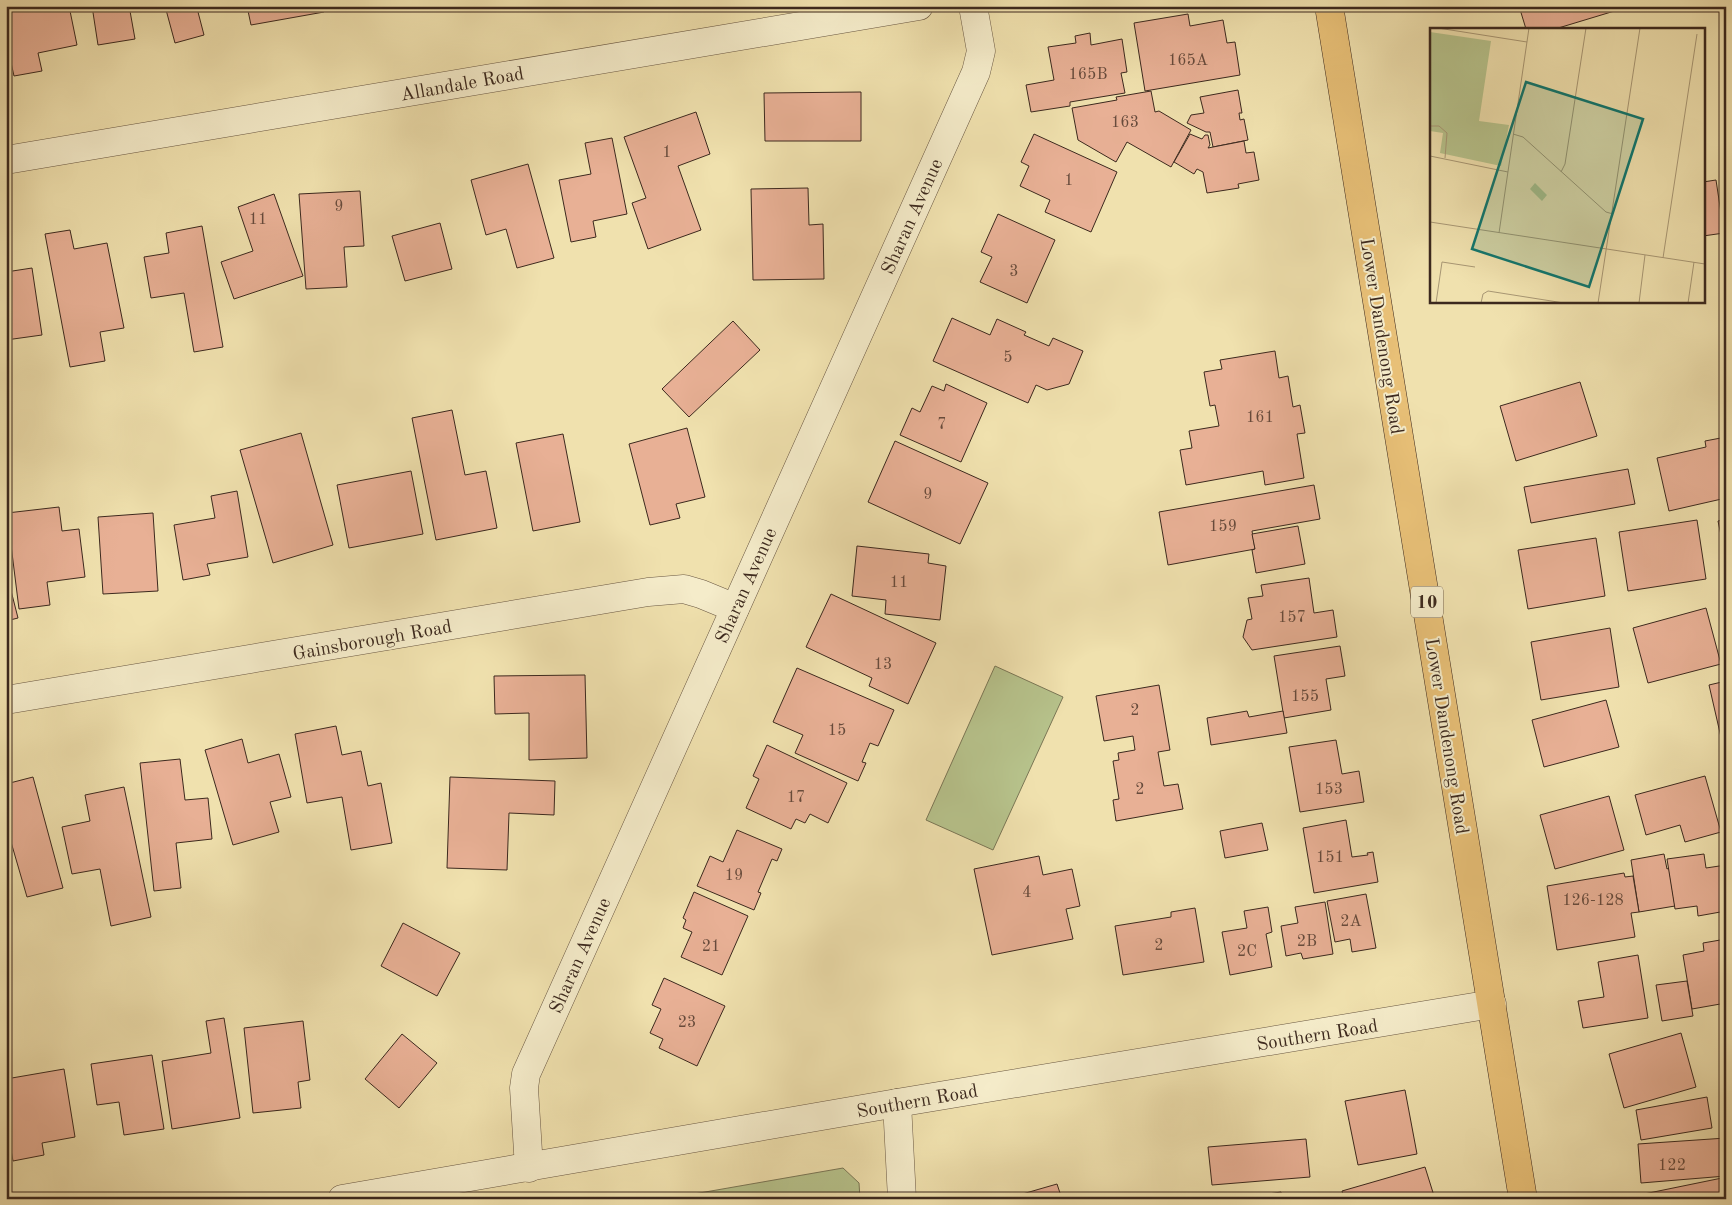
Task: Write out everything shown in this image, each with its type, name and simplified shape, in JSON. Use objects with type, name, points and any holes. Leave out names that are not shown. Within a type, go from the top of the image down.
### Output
[{"type":"highway","name":"Lower Dandenong Road","points":[[1329,6],[1523,1199]]},
{"type":"street","name":"Allandale Road","points":[[6,160],[919,6]]},
{"type":"street","name":"Sharan Avenue","points":[[529,1168],[524,1096],[526,1074],[976,72],[981,51],[974,6]]},
{"type":"street","name":"Gainsborough Road","points":[[6,700],[662,590],[684,589],[735,608]]},
{"type":"street","name":"Southern Road","points":[[342,1199],[898,1103],[1492,1004]]},
{"type":"street","points":[[898,1103],[902,1199]]},
{"type":"green space","points":[[995,666],[1063,697],[993,850],[926,820]]},
{"type":"green space","points":[[843,1168],[859,1183],[860,1199],[665,1199]]},
{"type":"building","points":[[6,6],[69,6],[77,45],[38,53],[42,71],[14,76],[6,40]]},
{"type":"building","points":[[92,6],[155,6],[130,11],[135,39],[98,45]]},
{"type":"building","points":[[165,6],[219,6],[198,12],[204,35],[175,43]]},
{"type":"building","points":[[247,6],[323,6],[324,12],[251,25]]},
{"type":"building","points":[[336,6],[363,6],[363,7],[337,11]]},
{"type":"building","points":[[1519,6],[1631,6],[1558,28],[1526,28]]},
{"type":"building","points":[[1188,14],[1190,26],[1223,20],[1227,43],[1235,42],[1240,75],[1145,91],[1134,23]]},
{"type":"building","points":[[1090,33],[1091,45],[1122,39],[1127,72],[1121,73],[1125,93],[1070,102],[1070,106],[1031,112],[1026,85],[1054,80],[1048,47],[1076,43],[1075,36]]},
{"type":"building","points":[[1238,90],[1242,113],[1239,113],[1240,120],[1244,119],[1248,140],[1213,147],[1210,132],[1187,123],[1191,115],[1204,113],[1200,97]]},
{"type":"building","points":[[1151,91],[1155,112],[1159,111],[1191,130],[1171,167],[1127,142],[1116,162],[1078,140],[1072,108],[1117,100],[1116,97]]},
{"type":"building","points":[[861,92],[861,141],[765,141],[764,93]]},
{"type":"building","points":[[696,112],[710,154],[678,166],[701,230],[648,249],[632,203],[646,198],[624,137]]},
{"type":"building","points":[[1034,134],[1117,172],[1091,232],[1045,212],[1050,200],[1020,186],[1029,166],[1021,162]]},
{"type":"building","points":[[1190,134],[1202,139],[1205,135],[1208,135],[1210,145],[1208,148],[1244,141],[1246,153],[1254,152],[1259,180],[1238,184],[1239,188],[1207,193],[1203,172],[1197,169],[1194,174],[1174,162]]},
{"type":"building","points":[[612,138],[627,214],[593,221],[596,237],[571,242],[559,180],[591,174],[585,143]]},
{"type":"building","points":[[528,164],[554,258],[517,268],[506,229],[486,235],[471,180]]},
{"type":"building","points":[[1716,180],[1724,233],[1704,236],[1704,182]]},
{"type":"building","points":[[808,188],[809,225],[823,224],[824,279],[753,280],[751,189]]},
{"type":"building","points":[[360,191],[364,246],[344,247],[347,287],[306,289],[299,194]]},
{"type":"building","points":[[274,194],[303,276],[234,299],[221,262],[253,251],[238,207]]},
{"type":"building","points":[[998,214],[1055,240],[1027,303],[980,282],[992,257],[981,252]]},
{"type":"building","points":[[440,223],[452,269],[405,281],[392,236]]},
{"type":"building","points":[[202,226],[223,347],[194,352],[184,293],[151,298],[144,257],[169,253],[166,233]]},
{"type":"building","points":[[70,230],[74,249],[107,243],[124,328],[100,332],[105,361],[70,367],[45,234]]},
{"type":"building","points":[[32,268],[42,335],[6,340],[6,272]]},
{"type":"building","points":[[952,318],[990,335],[997,319],[1026,332],[1024,335],[1049,346],[1053,338],[1083,351],[1069,384],[1047,390],[1036,385],[1028,403],[933,361]]},
{"type":"building","points":[[733,321],[760,350],[689,417],[662,389]]},
{"type":"building","points":[[1275,351],[1279,378],[1288,376],[1293,407],[1300,405],[1305,433],[1297,434],[1304,478],[1265,485],[1263,471],[1186,485],[1180,450],[1192,448],[1189,431],[1219,426],[1215,405],[1210,406],[1204,372],[1222,369],[1220,360]]},
{"type":"building","points":[[1580,382],[1597,436],[1516,461],[1500,406]]},
{"type":"building","points":[[946,384],[987,403],[961,462],[900,435],[912,408],[920,412],[932,386],[944,391]]},
{"type":"building","points":[[452,410],[465,475],[486,471],[497,528],[436,540],[412,418]]},
{"type":"building","points":[[687,428],[705,497],[676,504],[680,518],[650,525],[629,444]]},
{"type":"building","points":[[301,433],[333,545],[273,563],[240,450]]},
{"type":"building","points":[[563,434],[580,522],[533,531],[516,443]]},
{"type":"building","points":[[1726,437],[1726,498],[1669,511],[1657,458],[1706,447],[1705,441]]},
{"type":"building","points":[[895,441],[988,483],[960,544],[868,502]]},
{"type":"building","points":[[1628,469],[1635,504],[1531,523],[1524,487]]},
{"type":"building","points":[[411,471],[423,534],[349,548],[337,485]]},
{"type":"building","points":[[1314,485],[1320,519],[1252,531],[1255,549],[1168,565],[1159,512]]},
{"type":"building","points":[[237,491],[248,557],[207,564],[210,575],[183,580],[174,525],[215,518],[211,496]]},
{"type":"building","points":[[59,507],[62,531],[79,529],[85,577],[47,582],[50,605],[19,609],[7,513]]},
{"type":"building","points":[[153,513],[158,591],[103,594],[98,517]]},
{"type":"building","points":[[1726,519],[1726,559],[1718,521]]},
{"type":"building","points":[[1697,520],[1706,579],[1628,591],[1619,532]]},
{"type":"building","points":[[1298,526],[1305,564],[1256,573],[1252,550],[1255,549],[1252,534]]},
{"type":"building","points":[[1596,538],[1605,596],[1528,609],[1518,550]]},
{"type":"building","points":[[857,546],[929,554],[928,563],[946,566],[940,620],[885,614],[886,600],[852,596]]},
{"type":"building","points":[[6,571],[18,618],[6,621]]},
{"type":"building","points":[[1309,578],[1314,613],[1333,610],[1337,637],[1252,650],[1243,637],[1247,620],[1252,619],[1248,598],[1263,596],[1261,585]]},
{"type":"building","points":[[831,594],[936,643],[908,704],[869,686],[872,678],[806,647]]},
{"type":"building","points":[[1706,608],[1721,664],[1648,683],[1633,628]]},
{"type":"building","points":[[1610,628],[1619,687],[1541,700],[1531,642]]},
{"type":"building","points":[[1340,646],[1345,676],[1326,679],[1331,710],[1284,718],[1274,656]]},
{"type":"building","points":[[797,668],[894,710],[878,746],[870,743],[862,762],[866,763],[858,781],[795,753],[803,735],[773,722]]},
{"type":"building","points":[[585,675],[587,758],[529,760],[529,713],[495,714],[494,676]]},
{"type":"building","points":[[1726,681],[1726,746],[1723,746],[1709,685]]},
{"type":"building","points":[[1159,685],[1170,750],[1158,752],[1164,786],[1178,784],[1183,809],[1116,821],[1113,800],[1119,799],[1113,761],[1119,760],[1118,753],[1135,750],[1133,736],[1104,741],[1096,696]]},
{"type":"building","points":[[1606,700],[1619,747],[1544,767],[1532,720]]},
{"type":"building","points":[[1247,711],[1249,717],[1283,711],[1287,733],[1211,745],[1207,718]]},
{"type":"building","points":[[336,726],[342,755],[361,751],[368,786],[381,783],[392,843],[351,850],[342,797],[307,803],[295,734]]},
{"type":"building","points":[[242,739],[248,763],[279,754],[291,797],[270,802],[279,832],[233,845],[205,750]]},
{"type":"building","points":[[1336,740],[1342,774],[1359,771],[1364,802],[1300,812],[1289,747]]},
{"type":"building","points":[[767,745],[847,783],[828,823],[810,814],[805,823],[796,819],[791,829],[746,808],[759,779],[753,776]]},
{"type":"building","points":[[180,759],[185,800],[208,798],[212,839],[176,843],[181,888],[154,891],[140,763]]},
{"type":"building","points":[[1705,776],[1721,832],[1685,842],[1680,825],[1646,835],[1635,795]]},
{"type":"building","points":[[33,777],[63,888],[27,897],[11,842],[6,843],[6,784]]},
{"type":"building","points":[[450,777],[555,781],[554,815],[509,813],[507,870],[447,868]]},
{"type":"building","points":[[124,787],[151,917],[111,926],[100,869],[72,874],[62,827],[90,821],[85,795]]},
{"type":"building","points":[[1609,796],[1624,850],[1555,869],[1540,815]]},
{"type":"building","points":[[1346,820],[1352,857],[1368,855],[1367,853],[1373,852],[1378,882],[1314,893],[1303,828]]},
{"type":"building","points":[[1262,823],[1268,850],[1225,858],[1220,831]]},
{"type":"building","points":[[737,830],[782,849],[777,861],[772,859],[758,892],[761,893],[754,910],[697,886],[710,856],[723,862]]},
{"type":"building","points":[[1664,854],[1667,869],[1669,868],[1675,906],[1639,912],[1631,860]]},
{"type":"building","points":[[1704,854],[1706,868],[1726,865],[1726,911],[1698,916],[1697,906],[1675,909],[1667,859]]},
{"type":"building","points":[[1039,856],[1043,875],[1072,869],[1080,906],[1066,909],[1073,939],[992,955],[974,869]]},
{"type":"building","points":[[1624,873],[1625,877],[1633,876],[1639,912],[1631,913],[1635,937],[1557,950],[1547,886]]},
{"type":"building","points":[[694,892],[748,916],[722,975],[681,957],[692,932],[683,928],[686,920],[683,918]]},
{"type":"building","points":[[1366,894],[1376,948],[1352,952],[1350,939],[1335,942],[1327,901]]},
{"type":"building","points":[[1325,902],[1333,954],[1303,959],[1301,953],[1286,956],[1281,926],[1298,923],[1295,907]]},
{"type":"building","points":[[1268,907],[1272,932],[1266,934],[1272,967],[1230,975],[1222,932],[1247,928],[1244,911]]},
{"type":"building","points":[[1195,908],[1204,962],[1123,975],[1115,926],[1171,917],[1171,912]]},
{"type":"building","points":[[403,923],[460,953],[437,996],[381,966]]},
{"type":"building","points":[[1726,939],[1726,1003],[1692,1009],[1683,955],[1704,951],[1703,943]]},
{"type":"building","points":[[1638,955],[1648,1018],[1583,1028],[1578,1001],[1604,997],[1598,962]]},
{"type":"building","points":[[664,978],[725,1006],[697,1066],[659,1048],[663,1039],[650,1033],[661,1009],[652,1005]]},
{"type":"building","points":[[1687,981],[1693,1016],[1662,1021],[1656,985]]},
{"type":"building","points":[[224,1018],[240,1118],[172,1129],[162,1061],[211,1053],[206,1021]]},
{"type":"building","points":[[303,1021],[310,1080],[298,1082],[301,1108],[253,1113],[244,1028]]},
{"type":"building","points":[[1681,1033],[1696,1087],[1624,1108],[1609,1054]]},
{"type":"building","points":[[402,1034],[437,1063],[399,1108],[365,1079]]},
{"type":"building","points":[[152,1055],[164,1129],[124,1135],[119,1102],[97,1105],[91,1064]]},
{"type":"building","points":[[64,1069],[75,1137],[42,1143],[44,1155],[13,1161],[6,1122],[6,1079]]},
{"type":"building","points":[[1405,1090],[1417,1154],[1358,1165],[1345,1101]]},
{"type":"building","points":[[1707,1097],[1712,1128],[1641,1140],[1636,1110]]},
{"type":"building","points":[[1726,1138],[1726,1176],[1641,1183],[1638,1144]]},
{"type":"building","points":[[1306,1139],[1310,1177],[1212,1185],[1208,1147]]},
{"type":"building","points":[[1425,1167],[1435,1199],[1344,1199],[1342,1191]]},
{"type":"building","points":[[1722,1178],[1726,1199],[1640,1199],[1639,1195]]},
{"type":"building","points":[[1057,1184],[1062,1199],[1005,1199]]},
{"type":"building","points":[[1281,1192],[1282,1199],[1237,1199]]}]
